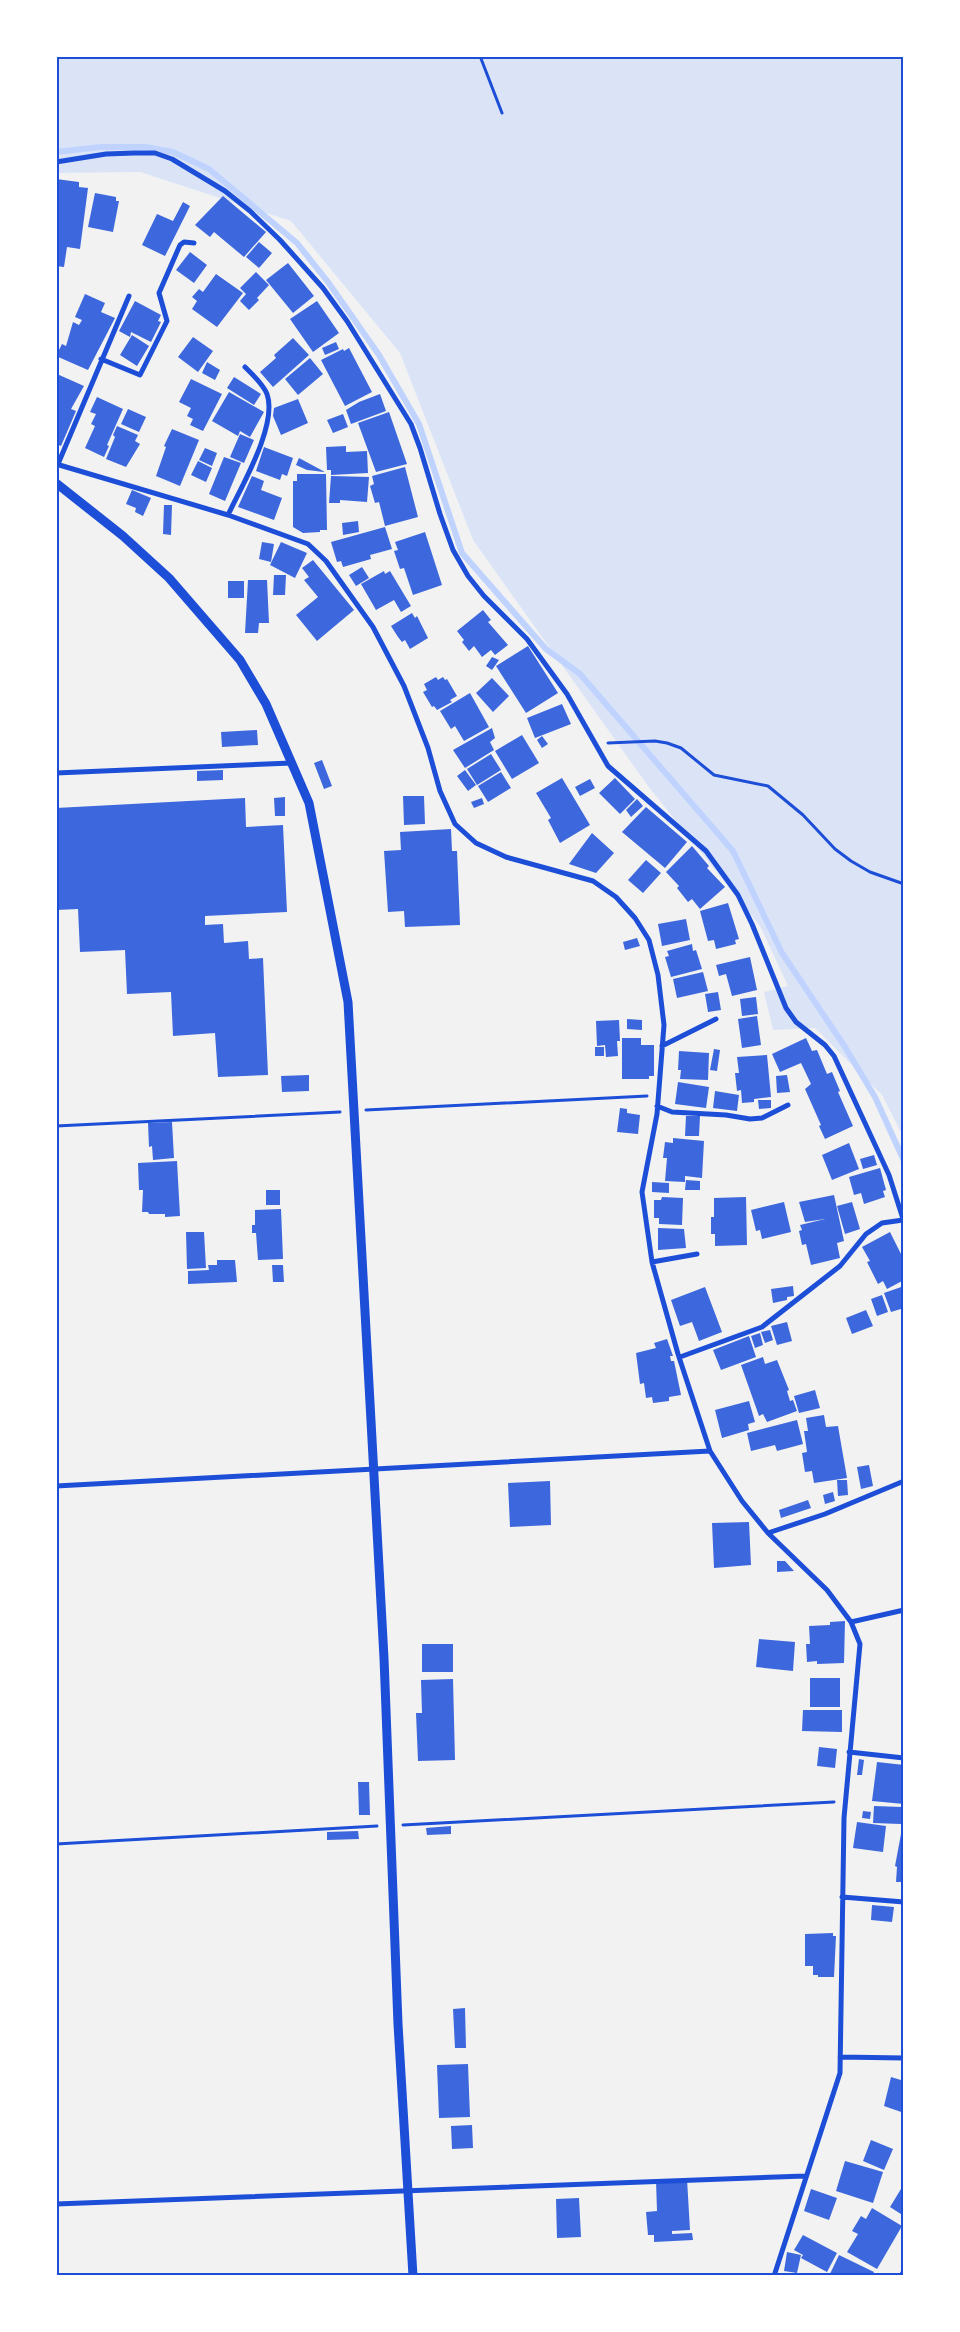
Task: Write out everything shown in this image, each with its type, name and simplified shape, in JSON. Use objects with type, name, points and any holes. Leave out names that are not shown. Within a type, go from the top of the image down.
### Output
[{"type":"street","points":[[56,162],[106,154],[134,153],[155,153],[172,159],[225,191],[280,240],[323,288],[347,321],[410,424],[420,448],[453,550],[468,576],[484,596],[527,639],[567,694],[608,766],[706,850],[728,879],[752,924],[786,1008],[796,1022],[834,1056],[889,1175],[903,1221],[882,1224],[866,1234],[840,1266],[762,1327],[680,1357]]},
{"type":"street","points":[[101,359],[140,375],[167,321],[159,293],[180,245],[184,242],[194,243]]},
{"type":"street","points":[[129,296],[57,464],[228,515],[308,544],[326,561],[373,627],[404,686],[428,748],[440,790],[455,824],[476,843],[506,857],[593,881],[616,897],[635,918],[649,940],[658,975],[664,1025],[658,1106],[642,1192],[652,1262],[680,1357],[710,1451],[742,1501],[768,1533],[827,1590],[852,1622],[860,1644],[844,1802],[840,2073],[774,2276]]},
{"type":"street","points":[[228,515],[258,448],[269,413],[267,393],[245,367]]},
{"type":"street","points":[[56,483],[123,536],[169,578],[240,660],[266,704],[309,803],[348,1002],[384,1658],[398,2024],[413,2276]]},
{"type":"street","points":[[56,773],[292,763]]},
{"type":"street","points":[[662,1046],[716,1018]]},
{"type":"street","points":[[658,1106],[672,1112],[726,1115],[750,1119],[762,1118],[788,1105]]},
{"type":"street","points":[[652,1262],[697,1254]]},
{"type":"street","points":[[56,1486],[710,1451]]},
{"type":"street","points":[[768,1533],[825,1514],[904,1481]]},
{"type":"street","points":[[852,1622],[904,1610]]},
{"type":"street","points":[[849,1752],[904,1758]]},
{"type":"street","points":[[842,1897],[904,1902]]},
{"type":"street","points":[[840,2057],[904,2058]]},
{"type":"street","points":[[56,2204],[408,2189],[805,2176]]},
{"type":"street","points":[[901,2276],[904,2271]]},
{"type":"path","points":[[480,56],[502,113]]},
{"type":"path","points":[[593,740],[603,743],[655,741],[667,743],[681,748],[714,775],[768,786],[803,815],[835,849],[851,861],[870,872],[904,884]]},
{"type":"path","points":[[56,1844],[844,1802]]},
{"type":"shaded area","points":[[56,56],[904,56],[904,1138],[882,1095],[815,1028],[773,1030],[764,992],[788,986],[760,926],[648,786],[473,540],[400,353],[291,221],[140,172],[56,173]]},
{"type":"building","points":[[56,179],[79,182],[79,187],[88,188],[80,249],[67,247],[64,267],[56,266]]},
{"type":"building","points":[[95,193],[116,197],[116,201],[119,201],[113,232],[88,227]]},
{"type":"building","points":[[223,196],[266,232],[244,257],[214,232],[210,237],[195,225]]},
{"type":"building","points":[[183,202],[190,206],[165,256],[142,245],[157,214],[173,221]]},
{"type":"building","points":[[259,242],[272,253],[259,268],[246,257]]},
{"type":"building","points":[[190,252],[207,265],[194,283],[176,270]]},
{"type":"building","points":[[288,263],[314,296],[293,313],[266,280]]},
{"type":"building","points":[[256,272],[269,285],[257,298],[259,300],[249,310],[240,301],[246,294],[240,288]]},
{"type":"building","points":[[216,274],[243,293],[217,327],[192,309],[197,301],[192,297],[199,289],[203,292]]},
{"type":"building","points":[[85,294],[105,303],[101,312],[115,318],[88,370],[56,356],[62,344],[66,346],[73,322],[79,325],[82,320],[75,317]]},
{"type":"building","points":[[135,301],[161,315],[158,321],[161,322],[151,342],[131,332],[130,337],[119,331]]},
{"type":"building","points":[[317,301],[339,333],[313,352],[290,319]]},
{"type":"building","points":[[132,335],[149,346],[137,366],[120,355]]},
{"type":"building","points":[[193,337],[213,351],[198,372],[178,357]]},
{"type":"building","points":[[293,338],[309,355],[273,387],[260,372],[276,358],[274,355]]},
{"type":"building","points":[[336,342],[339,349],[325,355],[322,348]]},
{"type":"building","points":[[349,348],[372,392],[345,406],[321,360]]},
{"type":"building","points":[[310,358],[323,374],[298,395],[285,379]]},
{"type":"building","points":[[207,362],[220,370],[215,380],[202,373]]},
{"type":"building","points":[[57,374],[84,386],[71,409],[76,411],[61,446],[56,444]]},
{"type":"building","points":[[234,377],[261,394],[254,405],[227,388]]},
{"type":"building","points":[[191,379],[222,394],[203,431],[190,425],[193,419],[187,416],[191,408],[179,402]]},
{"type":"building","points":[[229,392],[264,412],[250,437],[240,431],[238,436],[212,421]]},
{"type":"building","points":[[380,394],[386,411],[351,424],[346,410],[359,402]]},
{"type":"building","points":[[97,397],[123,409],[107,445],[109,446],[104,457],[85,448],[95,426],[91,424],[96,414],[90,412]]},
{"type":"building","points":[[298,399],[308,423],[281,435],[273,416],[274,408]]},
{"type":"building","points":[[128,409],[146,417],[139,432],[121,424]]},
{"type":"building","points":[[389,412],[407,464],[376,472],[358,423]]},
{"type":"building","points":[[343,414],[348,427],[333,433],[327,420]]},
{"type":"building","points":[[117,426],[138,435],[135,441],[140,444],[126,467],[106,459],[115,437],[113,435]]},
{"type":"building","points":[[172,429],[199,440],[180,486],[156,476],[166,447],[164,446]]},
{"type":"building","points":[[240,434],[254,440],[244,463],[230,457]]},
{"type":"building","points":[[346,446],[346,452],[367,451],[368,473],[331,475],[331,470],[327,470],[326,447]]},
{"type":"building","points":[[264,447],[293,458],[287,476],[282,474],[280,480],[256,471]]},
{"type":"building","points":[[205,448],[217,453],[212,466],[199,460]]},
{"type":"building","points":[[224,457],[241,463],[225,501],[209,494]]},
{"type":"building","points":[[299,458],[325,472],[307,470],[296,465]]},
{"type":"building","points":[[198,461],[212,468],[206,482],[191,475]]},
{"type":"building","points":[[405,467],[418,517],[385,526],[379,502],[375,503],[370,486],[374,484],[372,476]]},
{"type":"building","points":[[297,474],[326,474],[327,530],[303,533],[293,527],[293,481],[297,481]]},
{"type":"building","points":[[252,476],[264,481],[261,490],[282,498],[274,520],[238,507]]},
{"type":"building","points":[[331,476],[369,477],[367,502],[340,500],[340,503],[329,503]]},
{"type":"building","points":[[132,490],[151,498],[143,516],[135,512],[136,508],[126,504]]},
{"type":"building","points":[[164,505],[172,505],[171,535],[163,534]]},
{"type":"building","points":[[358,521],[359,532],[343,535],[342,523]]},
{"type":"building","points":[[385,527],[392,549],[370,555],[371,559],[343,567],[341,561],[337,562],[331,542]]},
{"type":"building","points":[[425,532],[442,585],[413,595],[404,568],[400,569],[394,551],[398,550],[395,542]]},
{"type":"building","points":[[262,542],[274,544],[271,562],[259,559]]},
{"type":"building","points":[[281,542],[307,553],[295,578],[270,565]]},
{"type":"building","points":[[313,560],[354,610],[317,641],[296,615],[318,597],[304,580],[309,577],[302,568]]},
{"type":"building","points":[[362,567],[369,578],[356,586],[349,575]]},
{"type":"building","points":[[384,571],[385,574],[390,571],[411,606],[401,612],[394,600],[376,610],[361,584]]},
{"type":"building","points":[[274,575],[286,575],[285,595],[273,595]]},
{"type":"building","points":[[248,580],[267,580],[269,623],[259,623],[258,633],[245,633]]},
{"type":"building","points":[[228,581],[244,581],[244,598],[228,598]]},
{"type":"building","points":[[483,610],[491,620],[488,622],[508,645],[495,655],[491,650],[482,657],[474,646],[469,651],[457,631]]},
{"type":"building","points":[[412,613],[415,618],[417,616],[428,638],[410,649],[405,640],[402,642],[391,626]]},
{"type":"building","points":[[528,646],[558,693],[526,713],[496,666]]},
{"type":"building","points":[[492,657],[499,660],[492,670],[486,666]]},
{"type":"building","points":[[436,677],[438,680],[443,677],[445,680],[447,679],[457,696],[450,700],[452,702],[437,710],[434,706],[432,707],[423,692],[427,690],[424,684]]},
{"type":"building","points":[[492,678],[509,696],[493,712],[476,693]]},
{"type":"building","points":[[470,693],[489,727],[464,741],[455,726],[451,729],[440,711]]},
{"type":"building","points":[[562,704],[571,724],[535,738],[527,718]]},
{"type":"building","points":[[492,728],[495,738],[490,742],[494,750],[465,768],[453,750]]},
{"type":"building","points":[[257,730],[258,745],[222,747],[221,732]]},
{"type":"building","points":[[522,735],[539,763],[512,779],[495,751]]},
{"type":"building","points":[[542,736],[548,744],[542,748],[537,740]]},
{"type":"building","points":[[491,754],[501,770],[477,785],[467,769]]},
{"type":"building","points":[[322,760],[332,786],[324,789],[314,763]]},
{"type":"building","points":[[223,770],[223,780],[197,781],[197,771]]},
{"type":"building","points":[[465,770],[476,785],[468,791],[457,776]]},
{"type":"building","points":[[501,772],[511,788],[488,802],[478,786]]},
{"type":"building","points":[[562,778],[590,825],[560,843],[548,820],[551,818],[536,793]]},
{"type":"building","points":[[615,778],[635,799],[620,814],[599,793]]},
{"type":"building","points":[[590,779],[595,788],[580,796],[575,787]]},
{"type":"building","points":[[403,796],[424,796],[425,824],[404,825]]},
{"type":"building","points":[[285,797],[285,816],[275,816],[274,798]]},
{"type":"building","points":[[245,798],[246,827],[283,825],[287,912],[205,916],[205,925],[223,924],[224,943],[248,941],[249,959],[263,958],[268,1075],[218,1077],[215,1033],[173,1036],[171,992],[127,994],[125,950],[80,952],[78,909],[56,910],[56,808]]},
{"type":"building","points":[[482,798],[484,804],[474,808],[471,802]]},
{"type":"building","points":[[637,799],[643,806],[631,817],[626,810]]},
{"type":"building","points":[[646,807],[687,842],[665,868],[622,832]]},
{"type":"building","points":[[451,829],[452,851],[457,851],[460,925],[405,927],[404,911],[388,912],[384,851],[401,850],[400,832]]},
{"type":"building","points":[[592,833],[614,853],[596,873],[569,864]]},
{"type":"building","points":[[692,846],[709,866],[707,868],[725,887],[700,909],[692,899],[688,902],[677,888],[679,886],[666,872]]},
{"type":"building","points":[[646,860],[661,873],[643,893],[628,880]]},
{"type":"building","points":[[728,903],[739,939],[735,940],[736,944],[716,949],[714,940],[708,941],[700,911]]},
{"type":"building","points":[[686,919],[690,940],[662,946],[658,924]]},
{"type":"building","points":[[637,938],[640,946],[625,950],[623,942]]},
{"type":"building","points":[[692,944],[693,951],[696,950],[702,969],[671,977],[665,957],[669,956],[667,951]]},
{"type":"building","points":[[750,957],[757,990],[732,996],[726,974],[719,976],[716,965]]},
{"type":"building","points":[[703,972],[708,991],[677,998],[673,979]]},
{"type":"building","points":[[718,992],[721,1010],[708,1012],[705,994]]},
{"type":"building","points":[[756,997],[758,1014],[742,1016],[740,999]]},
{"type":"building","points":[[757,1016],[761,1045],[742,1048],[738,1019]]},
{"type":"building","points":[[627,1019],[642,1020],[642,1030],[627,1029]]},
{"type":"building","points":[[619,1020],[620,1041],[617,1041],[618,1056],[606,1057],[605,1045],[597,1046],[596,1021]]},
{"type":"building","points":[[622,1038],[641,1038],[641,1045],[654,1045],[654,1076],[649,1076],[649,1079],[622,1079]]},
{"type":"building","points":[[806,1038],[812,1051],[817,1050],[827,1074],[832,1072],[840,1091],[838,1092],[853,1126],[825,1139],[805,1089],[811,1084],[801,1063],[780,1072],[772,1054]]},
{"type":"building","points":[[595,1047],[604,1047],[604,1056],[595,1056]]},
{"type":"building","points":[[714,1049],[720,1050],[717,1071],[710,1070]]},
{"type":"building","points":[[679,1051],[709,1053],[708,1080],[680,1079],[681,1070],[678,1070]]},
{"type":"building","points":[[767,1055],[771,1097],[742,1103],[741,1090],[737,1091],[735,1073],[739,1073],[737,1057]]},
{"type":"building","points":[[309,1075],[309,1091],[282,1092],[281,1076]]},
{"type":"building","points":[[787,1075],[790,1092],[777,1093],[776,1076]]},
{"type":"building","points":[[678,1082],[709,1087],[706,1108],[675,1104]]},
{"type":"building","points":[[715,1091],[739,1095],[737,1111],[713,1108]]},
{"type":"building","points":[[758,1100],[771,1100],[771,1108],[759,1109]]},
{"type":"building","points":[[620,1108],[627,1109],[627,1113],[640,1115],[638,1134],[617,1132]]},
{"type":"building","points":[[686,1116],[700,1116],[699,1136],[685,1136]]},
{"type":"building","points":[[172,1122],[174,1158],[153,1160],[152,1146],[149,1147],[148,1123]]},
{"type":"building","points":[[673,1138],[704,1141],[702,1178],[685,1176],[685,1182],[665,1181],[667,1158],[663,1158],[665,1142],[673,1143]]},
{"type":"building","points":[[849,1143],[859,1169],[832,1180],[822,1155]]},
{"type":"building","points":[[874,1155],[877,1165],[863,1169],[860,1159]]},
{"type":"building","points":[[177,1161],[180,1216],[165,1217],[165,1214],[142,1212],[143,1190],[139,1190],[138,1163]]},
{"type":"building","points":[[880,1168],[886,1190],[883,1191],[885,1197],[864,1204],[861,1193],[854,1195],[849,1177]]},
{"type":"building","points":[[686,1180],[700,1181],[700,1190],[685,1190]]},
{"type":"building","points":[[652,1182],[669,1183],[669,1193],[652,1192]]},
{"type":"building","points":[[266,1190],[280,1190],[280,1205],[266,1205]]},
{"type":"building","points":[[834,1195],[844,1241],[837,1243],[840,1258],[811,1265],[806,1244],[802,1245],[799,1231],[802,1230],[800,1225],[825,1219],[805,1222],[799,1202]]},
{"type":"building","points":[[662,1197],[683,1198],[682,1225],[659,1224],[659,1218],[654,1218],[654,1200],[661,1200]]},
{"type":"building","points":[[746,1197],[747,1245],[715,1246],[715,1234],[711,1234],[711,1217],[714,1217],[714,1198]]},
{"type":"building","points":[[784,1202],[791,1232],[762,1239],[760,1230],[756,1231],[751,1210]]},
{"type":"building","points":[[852,1202],[860,1229],[845,1234],[837,1206]]},
{"type":"building","points":[[281,1209],[283,1259],[258,1260],[256,1233],[252,1233],[252,1225],[255,1225],[255,1210]]},
{"type":"building","points":[[658,1228],[684,1229],[686,1248],[658,1250]]},
{"type":"building","points":[[186,1232],[204,1232],[206,1268],[187,1269]]},
{"type":"building","points":[[890,1232],[901,1254],[904,1253],[904,1280],[887,1289],[883,1281],[878,1284],[867,1262],[870,1261],[862,1247]]},
{"type":"building","points":[[217,1260],[235,1260],[237,1282],[188,1284],[188,1271],[209,1270],[208,1265],[217,1265]]},
{"type":"building","points":[[272,1265],[283,1265],[284,1282],[273,1282]]},
{"type":"building","points":[[793,1286],[794,1296],[787,1297],[787,1300],[773,1303],[771,1289]]},
{"type":"building","points":[[904,1286],[904,1308],[891,1312],[884,1293]]},
{"type":"building","points":[[705,1287],[722,1332],[699,1341],[692,1322],[680,1326],[671,1300]]},
{"type":"building","points":[[882,1295],[888,1312],[877,1316],[871,1299]]},
{"type":"building","points":[[866,1310],[873,1326],[852,1334],[846,1318]]},
{"type":"building","points":[[787,1322],[792,1341],[777,1345],[771,1326]]},
{"type":"building","points":[[770,1330],[773,1340],[765,1343],[761,1332]]},
{"type":"building","points":[[760,1333],[763,1345],[755,1348],[751,1336]]},
{"type":"building","points":[[749,1336],[756,1357],[721,1370],[713,1350]]},
{"type":"building","points":[[667,1339],[673,1356],[670,1356],[671,1361],[674,1361],[681,1395],[669,1397],[669,1401],[653,1403],[652,1397],[646,1398],[644,1383],[640,1384],[636,1353],[656,1348],[654,1343]]},
{"type":"building","points":[[763,1357],[765,1364],[777,1360],[789,1390],[787,1391],[790,1401],[793,1400],[797,1411],[767,1422],[763,1414],[759,1416],[741,1365]]},
{"type":"building","points":[[815,1390],[820,1408],[799,1413],[794,1396]]},
{"type":"building","points":[[749,1401],[755,1422],[748,1424],[749,1430],[722,1438],[715,1410]]},
{"type":"building","points":[[824,1415],[826,1427],[838,1426],[847,1478],[814,1483],[812,1471],[805,1472],[802,1453],[807,1452],[804,1431],[808,1431],[806,1418]]},
{"type":"building","points":[[797,1420],[803,1444],[777,1451],[775,1445],[751,1451],[747,1433]]},
{"type":"building","points":[[869,1465],[873,1486],[861,1489],[857,1467]]},
{"type":"building","points":[[837,1480],[847,1480],[848,1495],[838,1496]]},
{"type":"building","points":[[550,1481],[551,1525],[510,1527],[508,1483]]},
{"type":"building","points":[[833,1492],[835,1501],[825,1504],[823,1495]]},
{"type":"building","points":[[808,1500],[811,1508],[781,1518],[779,1510]]},
{"type":"building","points":[[749,1522],[751,1565],[714,1568],[712,1523]]},
{"type":"building","points":[[777,1561],[785,1561],[794,1571],[777,1572]]},
{"type":"building","points":[[845,1621],[844,1663],[817,1664],[817,1661],[807,1662],[806,1644],[810,1644],[809,1626],[830,1625],[830,1622]]},
{"type":"building","points":[[759,1639],[795,1642],[793,1671],[756,1667]]},
{"type":"building","points":[[422,1644],[453,1644],[453,1672],[422,1672]]},
{"type":"building","points":[[810,1678],[840,1678],[840,1707],[810,1707]]},
{"type":"building","points":[[453,1679],[455,1760],[418,1761],[416,1713],[422,1713],[421,1680]]},
{"type":"building","points":[[803,1710],[842,1710],[842,1732],[802,1731]]},
{"type":"building","points":[[819,1747],[837,1749],[835,1768],[817,1766]]},
{"type":"building","points":[[859,1759],[864,1760],[862,1775],[857,1775]]},
{"type":"building","points":[[877,1762],[904,1765],[904,1804],[872,1801]]},
{"type":"building","points":[[358,1782],[369,1782],[370,1815],[359,1815]]},
{"type":"building","points":[[874,1806],[902,1807],[901,1824],[873,1823]]},
{"type":"building","points":[[863,1811],[871,1812],[870,1819],[862,1818]]},
{"type":"building","points":[[857,1822],[886,1826],[883,1852],[853,1848]]},
{"type":"building","points":[[451,1826],[451,1834],[427,1835],[426,1828]]},
{"type":"building","points":[[358,1831],[359,1839],[327,1840],[327,1832]]},
{"type":"building","points":[[901,1834],[904,1834],[904,1882],[896,1882],[897,1867],[895,1866]]},
{"type":"building","points":[[872,1905],[894,1907],[892,1922],[871,1920]]},
{"type":"building","points":[[833,1933],[833,1936],[836,1936],[834,1977],[818,1977],[818,1975],[813,1975],[813,1966],[805,1966],[805,1934]]},
{"type":"building","points":[[465,2008],[466,2048],[455,2048],[453,2009]]},
{"type":"building","points":[[468,2064],[470,2117],[439,2118],[437,2065]]},
{"type":"building","points":[[891,2077],[904,2081],[904,2113],[884,2106]]},
{"type":"building","points":[[472,2125],[473,2148],[452,2149],[451,2126]]},
{"type":"building","points":[[871,2140],[893,2149],[884,2170],[863,2161]]},
{"type":"building","points":[[845,2161],[883,2172],[873,2203],[836,2191]]},
{"type":"building","points":[[687,2179],[690,2230],[672,2231],[672,2234],[692,2233],[693,2240],[654,2242],[654,2235],[648,2235],[646,2212],[657,2211],[656,2181]]},
{"type":"building","points":[[904,2184],[904,2216],[890,2207]]},
{"type":"building","points":[[811,2189],[837,2198],[829,2220],[804,2211]]},
{"type":"building","points":[[579,2198],[581,2237],[557,2238],[556,2199]]},
{"type":"building","points":[[872,2208],[902,2226],[877,2269],[847,2252],[858,2234],[852,2231],[861,2216],[866,2219]]},
{"type":"building","points":[[803,2235],[837,2253],[827,2272],[801,2258],[803,2255],[794,2250]]},
{"type":"building","points":[[787,2252],[801,2255],[797,2273],[784,2271]]},
{"type":"building","points":[[839,2255],[874,2272],[872,2276],[829,2276]]},
{"type":"waterway","points":[[56,152],[101,147],[146,147],[173,152],[209,169],[297,243],[328,282],[379,355],[419,424],[462,553],[546,649],[580,674],[733,851],[782,953],[845,1047],[875,1097],[904,1161]]}]
